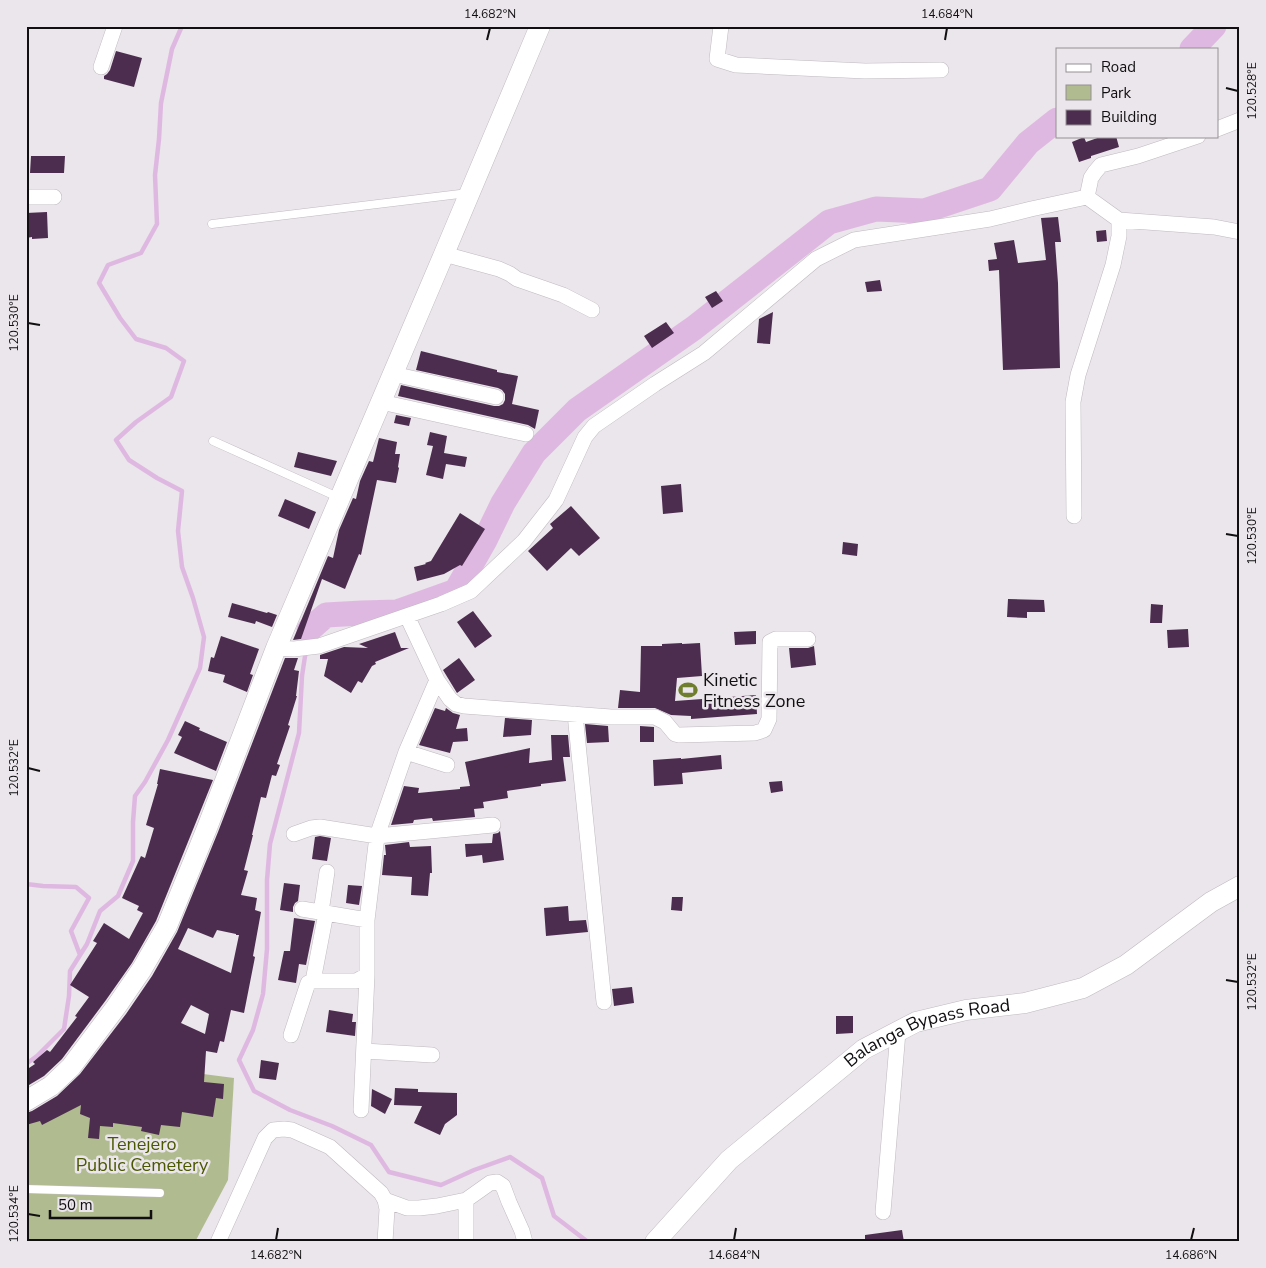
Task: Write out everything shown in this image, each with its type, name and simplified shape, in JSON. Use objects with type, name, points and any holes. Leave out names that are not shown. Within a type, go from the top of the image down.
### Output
[{"type":"street","points":[[102,67],[115,26]]},
{"type":"street","points":[[26,1101],[51,1086],[71,1067],[121,999],[167,926],[285,648],[340,498],[540,26]]},
{"type":"street","points":[[721,26],[717,59],[736,65],[865,71],[941,70]]},
{"type":"street","points":[[1218,129],[1240,120]]},
{"type":"street","points":[[1087,198],[1091,178],[1101,165],[1138,156],[1192,138]]},
{"type":"street","points":[[26,197],[54,197]]},
{"type":"street","points":[[285,648],[319,646],[441,604],[471,591],[524,541],[556,500],[585,437],[594,426],[704,353],[816,259],[854,240],[990,219],[1087,198],[1119,220],[1214,227],[1240,232]]},
{"type":"street","points":[[1074,516],[1073,402],[1078,375],[1113,265],[1119,236],[1119,220]]},
{"type":"street","points":[[444,254],[499,269],[517,279],[563,295],[592,310]]},
{"type":"street","points":[[393,374],[496,397]]},
{"type":"street","points":[[381,402],[526,434]]},
{"type":"street","points":[[407,616],[438,680],[450,699],[456,704],[575,714],[655,717],[665,722],[675,734],[755,733],[764,730],[769,719],[770,642],[776,639],[808,639]]},
{"type":"street","points":[[361,1110],[367,975],[367,920],[378,836],[406,752],[438,680]]},
{"type":"street","points":[[575,714],[604,1002]]},
{"type":"street","points":[[406,752],[447,765]]},
{"type":"street","points":[[294,834],[320,827],[378,836],[494,825]]},
{"type":"street","points":[[313,980],[327,872]]},
{"type":"street","name":"Balanga Bypass Road","points":[[656,1242],[729,1160],[864,1049],[916,1022],[966,1010],[1026,1003],[1083,988],[1126,965],[1211,902],[1240,886]]},
{"type":"street","points":[[302,909],[367,920]]},
{"type":"street","points":[[291,1035],[308,983],[313,980],[356,982],[367,975]]},
{"type":"street","points":[[883,1212],[898,1032]]},
{"type":"street","points":[[364,1051],[432,1055]]},
{"type":"street","points":[[218,1242],[264,1138],[273,1130],[284,1129],[292,1130],[330,1147],[381,1193],[386,1200],[387,1209],[384,1242]]},
{"type":"street","points":[[386,1200],[407,1208],[419,1208],[466,1200],[490,1183],[497,1182],[503,1186],[525,1242]]},
{"type":"street","points":[[466,1200],[466,1242]]},
{"type":"lane","points":[[212,224],[470,192]]},
{"type":"lane","points":[[213,442],[340,498]]},
{"type":"lane","points":[[26,1189],[160,1193]]},
{"type":"green space","name":"Tenejero Public Cemetery","points":[[126,1064],[234,1078],[228,1180],[195,1242],[26,1242],[26,1115]]},
{"type":"building","points":[[116,51],[142,58],[134,87],[104,79],[104,76],[110,70]]},
{"type":"building","points":[[1084,138],[1086,142],[1097,138],[1117,138],[1119,147],[1079,162],[1072,142]]},
{"type":"building","points":[[31,156],[65,156],[64,173],[30,173]]},
{"type":"building","points":[[47,212],[48,238],[26,238],[26,213]]},
{"type":"building","points":[[1058,217],[1061,242],[1055,242],[1060,368],[1003,370],[999,270],[989,271],[988,260],[997,259],[994,243],[1014,240],[1018,263],[1046,260],[1041,218]]},
{"type":"building","points":[[1106,230],[1107,241],[1097,242],[1096,231]]},
{"type":"building","points":[[880,280],[882,291],[867,292],[865,282]]},
{"type":"building","points":[[716,291],[723,301],[712,308],[705,297]]},
{"type":"building","points":[[773,312],[770,344],[757,343],[759,319]]},
{"type":"building","points":[[666,322],[674,333],[652,348],[644,336]]},
{"type":"building","points":[[421,351],[518,376],[512,404],[539,410],[535,429],[528,425],[398,396],[401,385],[494,406],[503,404],[505,394],[498,388],[416,370]]},
{"type":"building","points":[[396,415],[411,418],[409,426],[394,423]]},
{"type":"building","points":[[430,432],[447,436],[444,453],[467,457],[465,467],[446,464],[443,479],[426,475],[433,446],[427,445]]},
{"type":"building","points":[[379,438],[397,442],[395,454],[400,454],[396,483],[377,480],[361,555],[359,554],[345,589],[322,579],[301,639],[293,640],[328,556],[333,558],[339,530],[353,498],[356,499],[360,481],[369,461],[373,462]]},
{"type":"building","points":[[298,452],[337,461],[331,476],[294,467]]},
{"type":"building","points":[[681,484],[683,512],[663,514],[661,486]]},
{"type":"building","points":[[285,499],[316,512],[309,529],[278,516]]},
{"type":"building","points":[[571,506],[600,538],[579,556],[571,548],[547,571],[528,551],[553,528],[550,524]]},
{"type":"building","points":[[460,513],[485,529],[462,566],[460,565],[444,574],[417,581],[414,567],[431,561]]},
{"type":"building","points":[[843,542],[858,544],[857,556],[842,554]]},
{"type":"building","points":[[1008,599],[1044,600],[1045,612],[1027,612],[1027,618],[1007,617]]},
{"type":"building","points":[[232,603],[277,615],[272,627],[256,621],[255,624],[228,617]]},
{"type":"building","points":[[1151,604],[1163,605],[1162,623],[1150,623]]},
{"type":"building","points":[[473,611],[492,636],[475,648],[457,622]]},
{"type":"building","points":[[1188,629],[1189,647],[1168,648],[1167,630]]},
{"type":"building","points":[[756,631],[756,644],[735,645],[734,632]]},
{"type":"building","points":[[395,632],[401,648],[409,648],[375,662],[376,664],[372,666],[362,683],[358,681],[351,693],[324,676],[328,659],[320,659],[320,655],[344,647],[368,648],[359,644]]},
{"type":"building","points":[[221,636],[259,649],[250,674],[253,675],[247,692],[223,682],[225,675],[208,671],[211,657],[214,658]]},
{"type":"building","points":[[700,643],[702,676],[677,678],[675,701],[756,695],[757,714],[691,719],[691,716],[671,715],[655,708],[618,708],[620,690],[640,692],[641,646],[662,646],[662,644]]},
{"type":"building","points":[[814,646],[816,665],[791,668],[789,648],[808,648]]},
{"type":"building","points":[[285,658],[298,658],[294,670],[299,671],[297,696],[288,725],[290,726],[277,764],[280,765],[276,776],[272,775],[266,798],[261,797],[244,870],[248,871],[241,895],[257,898],[255,910],[261,912],[253,956],[255,957],[244,1013],[231,1010],[224,1042],[220,1041],[217,1053],[206,1051],[204,1082],[224,1084],[223,1099],[216,1098],[213,1117],[182,1112],[180,1127],[161,1125],[159,1135],[141,1131],[142,1127],[113,1123],[113,1127],[100,1126],[99,1139],[88,1138],[90,1118],[80,1114],[81,1105],[42,1125],[40,1121],[26,1125],[26,1113],[57,1096],[80,1074],[126,1014],[152,976],[177,932]],"holes":[[[188,928],[213,938],[217,930],[239,935],[231,973],[178,949]],[[191,1005],[209,1014],[205,1034],[181,1023]]]},
{"type":"building","points":[[459,658],[475,680],[457,693],[443,670]]},
{"type":"building","points":[[435,708],[445,711],[446,708],[460,715],[456,729],[467,728],[468,741],[453,742],[450,753],[419,745]]},
{"type":"building","points":[[505,718],[532,720],[531,735],[503,737]]},
{"type":"building","points":[[185,721],[200,728],[199,730],[227,742],[216,771],[174,753],[182,737],[178,735]]},
{"type":"building","points":[[585,724],[608,726],[609,742],[587,743]]},
{"type":"building","points":[[640,726],[654,727],[654,742],[640,742]]},
{"type":"building","points":[[551,735],[568,735],[570,757],[563,757],[566,781],[507,791],[508,798],[483,802],[484,808],[474,809],[475,817],[433,821],[432,818],[414,820],[413,823],[391,825],[404,786],[419,788],[418,793],[460,789],[460,787],[470,786],[465,762],[530,748],[529,763],[552,760]]},
{"type":"building","points":[[721,755],[722,769],[682,773],[683,784],[654,786],[653,760]]},
{"type":"building","points":[[160,769],[213,780],[156,921],[132,963],[62,1059],[44,1076],[29,1085],[26,1081],[26,1070],[35,1064],[33,1062],[47,1050],[50,1052],[77,1017],[75,1016],[89,997],[70,985],[97,943],[93,941],[104,923],[129,939],[143,913],[137,910],[139,906],[122,898],[141,856],[145,858],[154,828],[146,825],[158,784]]},
{"type":"building","points":[[782,781],[783,791],[771,793],[769,782]]},
{"type":"building","points":[[500,831],[504,860],[483,863],[482,855],[466,857],[465,844],[492,843],[493,834]]},
{"type":"building","points":[[315,837],[331,838],[327,861],[312,859]]},
{"type":"building","points":[[409,842],[410,847],[431,846],[432,873],[430,873],[428,896],[411,895],[412,877],[382,875],[384,855],[386,855],[385,845]]},
{"type":"building","points":[[284,883],[300,885],[298,901],[293,907],[293,912],[280,910]]},
{"type":"building","points":[[348,885],[362,886],[359,905],[346,903]]},
{"type":"building","points":[[672,897],[683,897],[682,911],[671,910]]},
{"type":"building","points":[[568,906],[569,921],[586,920],[588,932],[546,936],[544,908]]},
{"type":"building","points":[[294,918],[315,921],[306,965],[299,964],[296,983],[278,980],[284,951],[290,951]]},
{"type":"building","points":[[632,987],[634,1003],[614,1006],[612,989]]},
{"type":"building","points":[[329,1010],[353,1014],[352,1022],[356,1022],[355,1036],[326,1032]]},
{"type":"building","points":[[836,1016],[853,1016],[853,1033],[836,1034]]},
{"type":"building","points":[[261,1060],[279,1063],[276,1080],[259,1078]]},
{"type":"building","points":[[395,1088],[418,1089],[418,1092],[457,1093],[457,1115],[445,1124],[440,1135],[414,1123],[422,1106],[394,1105]]},
{"type":"building","points":[[372,1089],[392,1099],[385,1114],[371,1106]]},
{"type":"building","points":[[902,1230],[904,1242],[865,1242],[865,1235]]},
{"type":"waterway","points":[[26,1064],[37,1056],[64,1029],[69,996],[70,971],[87,944],[100,911],[118,896],[133,861],[135,796],[145,782],[168,740],[200,668],[204,637],[182,567],[178,531],[182,491],[129,460],[116,440],[136,422],[171,397],[184,361],[166,348],[136,339],[120,318],[99,283],[108,265],[141,253],[157,224],[155,175],[161,103],[172,49],[182,26]]},
{"type":"waterway","points":[[1193,48],[1214,26]]},
{"type":"waterway","points":[[309,630],[326,615],[397,612],[456,591],[485,540],[503,503],[534,453],[577,410],[694,328],[829,222],[876,209],[924,211],[990,189],[1028,143],[1056,121]]},
{"type":"waterway","points":[[309,630],[302,676],[299,733],[270,844],[267,880],[267,949],[263,994],[253,1030],[239,1060],[254,1091],[290,1110],[332,1126],[371,1145],[389,1172],[441,1185],[510,1157],[542,1178],[554,1216],[588,1242]]},
{"type":"waterway","points":[[26,884],[76,887],[89,898],[71,931],[80,955]]},
{"type":"place","name":"Kinetic Fitness Zone","points":[[688,690]]}]
